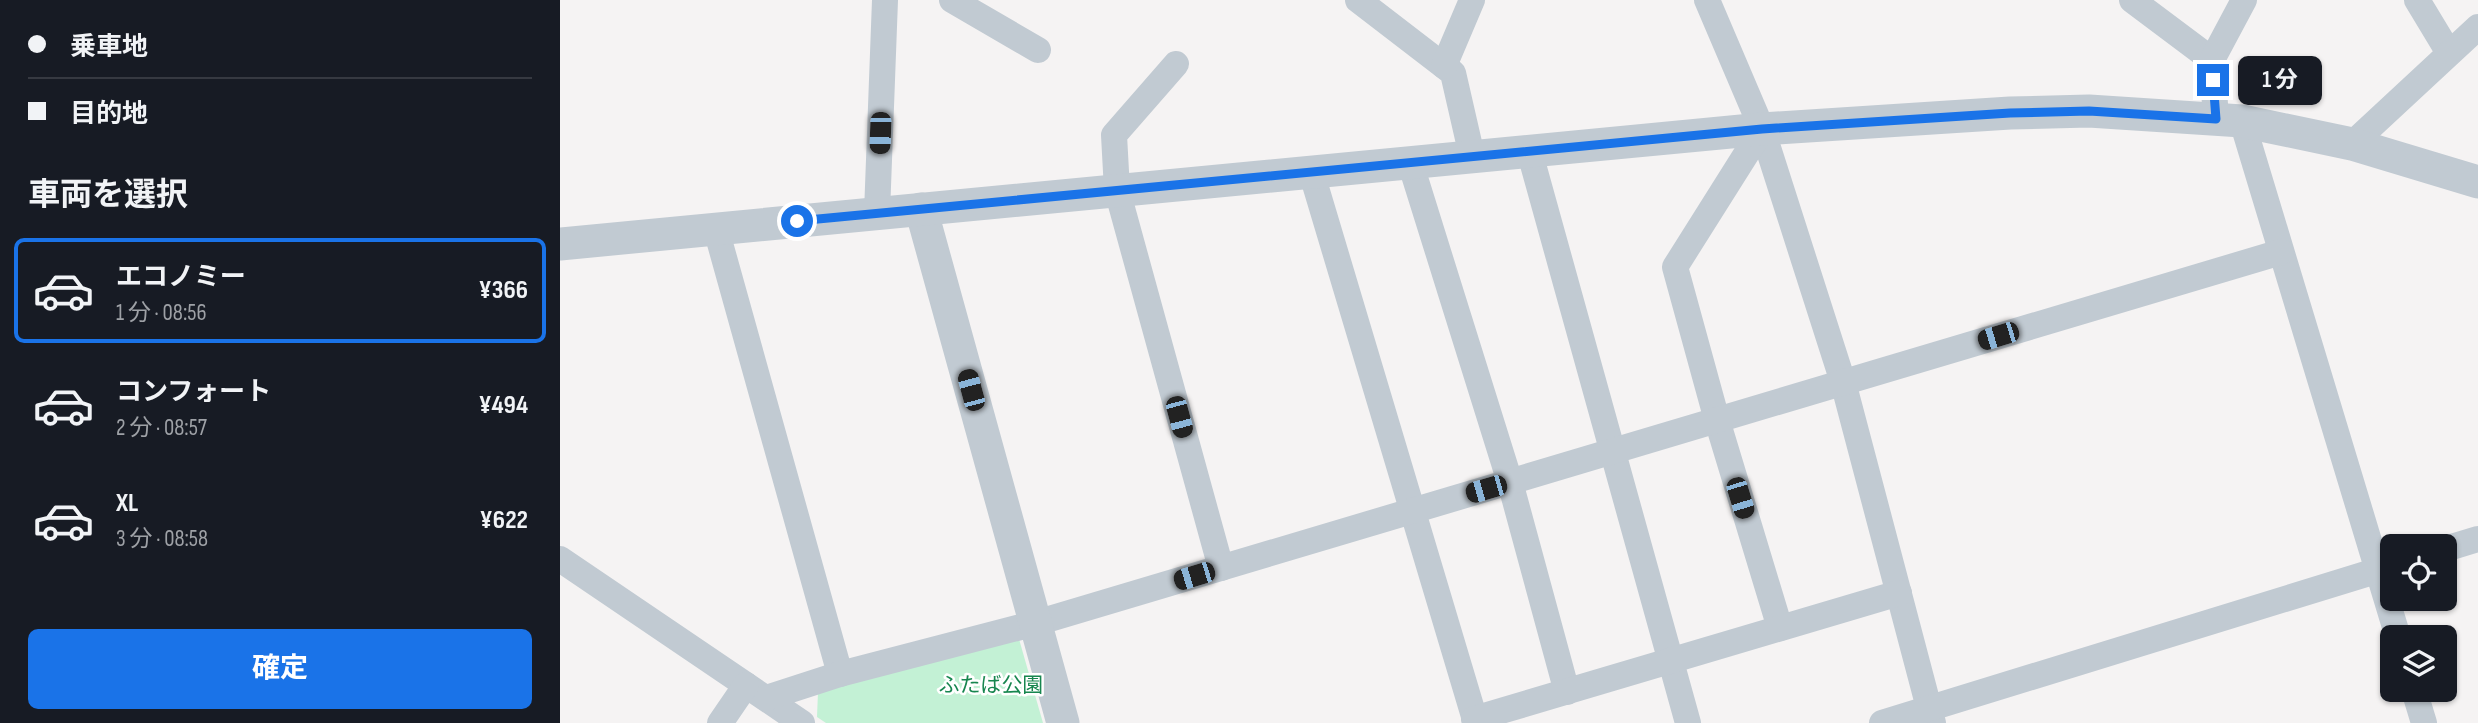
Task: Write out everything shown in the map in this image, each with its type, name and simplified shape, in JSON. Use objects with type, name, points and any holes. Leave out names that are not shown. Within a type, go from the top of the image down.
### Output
[{"type":"street","points":[[877,213],[885,0]]},
{"type":"street","points":[[951,0],[1038,50]]},
{"type":"street","points":[[1358,0],[1453,73],[1472,156]]},
{"type":"street","points":[[1444,66],[1472,0]]},
{"type":"street","points":[[1707,0],[1762,129],[1843,383],[1931,716]]},
{"type":"street","points":[[2132,0],[2212,60],[2229,120],[2281,252],[2380,553]]},
{"type":"street","points":[[2212,60],[2244,0]]},
{"type":"street","points":[[2417,0],[2449,53]]},
{"type":"street","points":[[2352,144],[2478,27]]},
{"type":"street","points":[[1176,64],[1114,135],[1117,190],[1221,568]]},
{"type":"street","points":[[560,244],[1762,129],[2050,112],[2089,111],[2229,120],[2352,144],[2478,182]]},
{"type":"street","points":[[1762,129],[1675,267],[1717,420],[1780,628]]},
{"type":"street","points":[[1529,150],[1688,723]]},
{"type":"street","points":[[1410,162],[1510,482],[1567,692]]},
{"type":"street","points":[[1311,172],[1475,721],[1899,593]]},
{"type":"street","points":[[920,209],[1063,723]]},
{"type":"street","points":[[716,229],[840,674]]},
{"type":"street","points":[[720,723],[756,692],[840,674],[1035,623],[2281,252]]},
{"type":"street","points":[[2457,545],[2478,539]]},
{"type":"street","points":[[560,559],[802,723]]},
{"type":"street","points":[[1882,723],[1931,716],[2380,570]]},
{"type":"street","points":[[2418,702],[2424,723]]},
{"type":"green space","name":"ふたば公園","points":[[1019,639],[1043,723],[826,723],[817,717],[818,692]]},
{"type":"route","points":[[797,221],[1762,129],[2010,113],[2089,111],[2216,119],[2213,80]]}]
